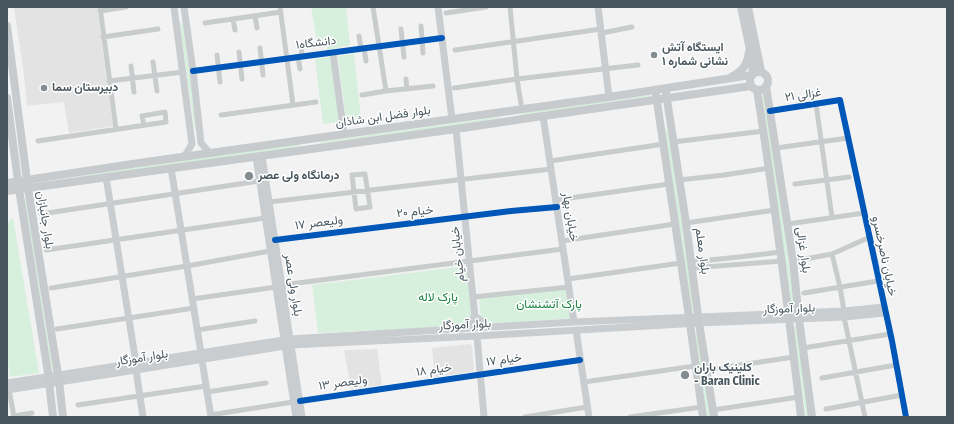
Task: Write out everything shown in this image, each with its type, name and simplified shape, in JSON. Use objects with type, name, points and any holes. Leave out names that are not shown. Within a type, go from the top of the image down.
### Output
[{"type":"main road","points":[[174,7],[192,144],[184,157]]},
{"type":"main road","points":[[184,7],[201,143],[210,153]]},
{"type":"main road","points":[[438,7],[452,120]]},
{"type":"main road","points":[[598,7],[609,97]]},
{"type":"main road","points":[[741,7],[749,45],[752,74],[749,81],[754,88],[761,90],[766,86],[768,79],[765,73],[761,71],[748,7]]},
{"type":"main road","name":"بلوار جانبازان","points":[[7,26],[27,184],[63,416]]},
{"type":"main road","points":[[726,79],[738,74],[745,67],[748,58],[749,45]]},
{"type":"main road","points":[[333,53],[344,134]]},
{"type":"main road","points":[[752,74],[761,71]]},
{"type":"main road","name":"بلوار فضل ابن شاذان","points":[[27,184],[58,175],[522,110],[665,89],[752,74]]},
{"type":"main road","name":"بلوار غزالی","points":[[766,86],[788,224],[812,417]]},
{"type":"main road","name":"بلوار فضل ابن شاذان","points":[[18,185],[60,183],[259,157],[666,98],[754,88]]},
{"type":"main road","name":"بلوار غزالی","points":[[754,88],[764,131],[770,168],[801,417]]},
{"type":"main road","name":"بلوار معلم","points":[[665,89],[713,413]]},
{"type":"main road","name":"بلوار معلم","points":[[655,90],[690,320],[703,417]]},
{"type":"main road","name":"بلوار جانبازان","points":[[7,98],[18,185],[49,379],[53,416]]},
{"type":"main road","points":[[503,112],[505,122]]},
{"type":"main road","name":"خیابان بهار","points":[[543,116],[574,322]]},
{"type":"main road","points":[[661,128],[671,127]]},
{"type":"main road","name":"خیابان خیام","points":[[456,129],[484,417]]},
{"type":"main road","points":[[306,140],[307,149]]},
{"type":"main road","name":"بلوار ولی عصر","points":[[259,157],[270,251],[279,286]]},
{"type":"main road","points":[[171,168],[211,416]]},
{"type":"main road","points":[[58,175],[60,183]]},
{"type":"main road","points":[[106,177],[136,362]]},
{"type":"main road","name":"بلوار ولی عصر","points":[[261,177],[269,202],[279,286],[296,401],[296,417]]},
{"type":"main road","points":[[7,183],[18,185]]},
{"type":"main road","points":[[7,191],[18,185]]},
{"type":"main road","name":"بلوار آموزگار","points":[[8,387],[49,379],[136,370],[201,356],[287,343],[527,329],[574,322],[789,317],[885,310]]},
{"type":"main road","points":[[462,329],[475,316],[489,327]]},
{"type":"main road","name":"بلوار آموزگار","points":[[382,337],[462,329],[476,332],[489,327],[576,330],[690,320]]},
{"type":"main road","points":[[576,330],[589,417]]},
{"type":"main road","name":"بلوار آموزگار","points":[[58,378],[136,362],[201,356]]},
{"type":"main road","points":[[136,370],[143,417]]},
{"type":"main road","name":"بلوار ولی عصر","points":[[296,401],[302,417]]},
{"type":"main road","points":[[53,416],[58,412],[63,416]]},
{"type":"street","points":[[116,129],[100,9],[126,7]]},
{"type":"street","points":[[373,7],[386,91]]},
{"type":"street","points":[[446,14],[486,7]]},
{"type":"street","points":[[510,7],[517,79],[522,110]]},
{"type":"street","points":[[205,23],[255,16],[281,10],[293,105]]},
{"type":"street","points":[[255,16],[257,28]]},
{"type":"street","points":[[233,19],[235,30]]},
{"type":"street","points":[[421,26],[424,53]]},
{"type":"street","points":[[455,50],[632,27]]},
{"type":"street","points":[[104,37],[158,29]]},
{"type":"street","points":[[400,29],[404,56]]},
{"type":"street","points":[[359,36],[366,61]]},
{"type":"street","name":"دانشگاه۱","points":[[193,70],[442,38]]},
{"type":"street","points":[[300,69],[301,45]]},
{"type":"street","points":[[260,48],[263,75]]},
{"type":"street","points":[[239,52],[242,79]]},
{"type":"street","points":[[217,55],[220,82]]},
{"type":"street","points":[[153,62],[157,91]]},
{"type":"street","points":[[454,88],[638,65]]},
{"type":"street","points":[[131,66],[134,92]]},
{"type":"street","points":[[109,81],[183,72]]},
{"type":"street","points":[[406,79],[407,89]]},
{"type":"street","points":[[362,95],[433,86]]},
{"type":"street","name":"غزالی ۲۱","points":[[770,111],[840,100]]},
{"type":"street","name":"خیابان ناصرخسرو","points":[[840,100],[870,237],[906,417]]},
{"type":"street","points":[[221,115],[316,102]]},
{"type":"street","points":[[816,104],[832,217]]},
{"type":"street","points":[[38,141],[166,122],[165,112],[142,116],[144,125]]},
{"type":"street","points":[[673,142],[764,131]]},
{"type":"street","points":[[776,148],[848,138]]},
{"type":"street","points":[[269,202],[506,174],[607,153],[664,144]]},
{"type":"street","points":[[679,180],[770,168]]},
{"type":"street","points":[[365,174],[370,207],[356,209],[354,193],[352,175],[365,174]]},
{"type":"street","points":[[41,214],[176,194],[261,177]]},
{"type":"street","points":[[795,184],[849,177]]},
{"type":"street","name":"خیام ۲۰","points":[[366,228],[465,218],[612,192],[669,184]]},
{"type":"street","points":[[686,223],[775,210]]},
{"type":"street","points":[[788,224],[864,213]]},
{"type":"street","points":[[46,250],[265,218]]},
{"type":"street","points":[[192,299],[279,286],[517,255],[619,232],[675,224]]},
{"type":"street","name":"ولیعصر ۱۷","points":[[274,240],[366,228]]},
{"type":"street","points":[[800,260],[832,254],[870,237]]},
{"type":"street","points":[[51,288],[270,251]]},
{"type":"street","points":[[691,265],[781,252]]},
{"type":"street","points":[[832,254],[865,417]]},
{"type":"street","points":[[691,265],[739,265],[782,261]]},
{"type":"street","points":[[568,279],[681,263]]},
{"type":"street","points":[[804,293],[878,281]]},
{"type":"street","points":[[473,296],[569,287]]},
{"type":"street","points":[[57,329],[194,308]]},
{"type":"street","points":[[197,330],[255,321]]},
{"type":"street","points":[[803,348],[890,334]]},
{"type":"street","points":[[706,370],[794,357]]},
{"type":"street","name":"خیام ۱۷","points":[[480,374],[580,360]]},
{"type":"street","points":[[822,378],[896,365]]},
{"type":"street","points":[[584,382],[696,366]]},
{"type":"street","name":"خیام ۱۸","points":[[390,388],[480,374]]},
{"type":"street","points":[[78,405],[173,391],[266,383]]},
{"type":"street","points":[[8,387],[10,409],[14,416],[32,413]]},
{"type":"street","name":"ولیعصر ۱۳","points":[[211,416],[296,401],[390,388]]},
{"type":"street","points":[[826,409],[902,395]]},
{"type":"street","points":[[713,413],[799,397]]},
{"type":"street","points":[[525,417],[588,407]]},
{"type":"street","points":[[630,417],[702,407]]},
{"type":"shaded area","points":[[14,7],[97,7],[113,126],[69,133],[64,102],[27,106]]},
{"type":"shaded area","points":[[470,344],[472,346],[474,369],[472,372],[435,377],[432,348]]},
{"type":"shaded area","points":[[377,349],[382,385],[351,389],[344,350]]},
{"type":"green space","points":[[284,7],[311,7],[284,8]]},
{"type":"green space","points":[[311,7],[346,7],[350,45],[327,50],[327,41],[317,41]]},
{"type":"green space","points":[[179,20],[183,25],[197,131],[195,130],[194,125]]},
{"type":"green space","points":[[354,54],[361,117],[346,119],[338,56]]},
{"type":"green space","points":[[330,57],[339,122],[323,124],[315,59]]},
{"type":"green space","points":[[762,94],[765,96],[794,309],[790,301]]},
{"type":"green space","points":[[650,95],[652,96],[513,117],[525,113]]},
{"type":"green space","points":[[499,117],[500,118],[491,119],[488,122],[316,144],[326,141]]},
{"type":"green space","points":[[665,129],[668,130],[695,309],[693,311],[691,310]]},
{"type":"green space","points":[[301,145],[289,149],[86,177],[73,177],[177,161]]},
{"type":"green space","points":[[23,199],[26,199],[53,371],[50,370]]},
{"type":"green space","points":[[13,218],[39,373],[10,377],[7,355],[7,228],[10,219]]},
{"type":"green space","name":"پارک لاله","points":[[466,266],[472,315],[461,326],[318,333],[312,285]]},
{"type":"green space","name":"پارک آتشنشان","points":[[565,289],[571,318],[490,324],[481,316],[479,298]]},
{"type":"green space","points":[[794,326],[796,326],[799,338],[809,417],[806,417]]},
{"type":"green space","points":[[696,333],[698,334],[710,417],[707,417]]},
{"type":"cycle path","points":[[193,71],[442,38]]},
{"type":"cycle path","points":[[770,111],[840,100],[892,341],[906,417]]},
{"type":"cycle path","points":[[275,240],[511,211],[557,207]]},
{"type":"cycle path","points":[[300,401],[580,360]]},
{"type":"place","name":"ایستگاه آتش نشانی شماره ۱","points":[[654,55]]},
{"type":"place","name":"دبیرستان سما","points":[[44,88]]},
{"type":"place","name":"درمانگاه ولی عصر","points":[[249,176]]},
{"type":"place","name":"کلینیک باران - Baran Clinic","points":[[685,375]]}]
